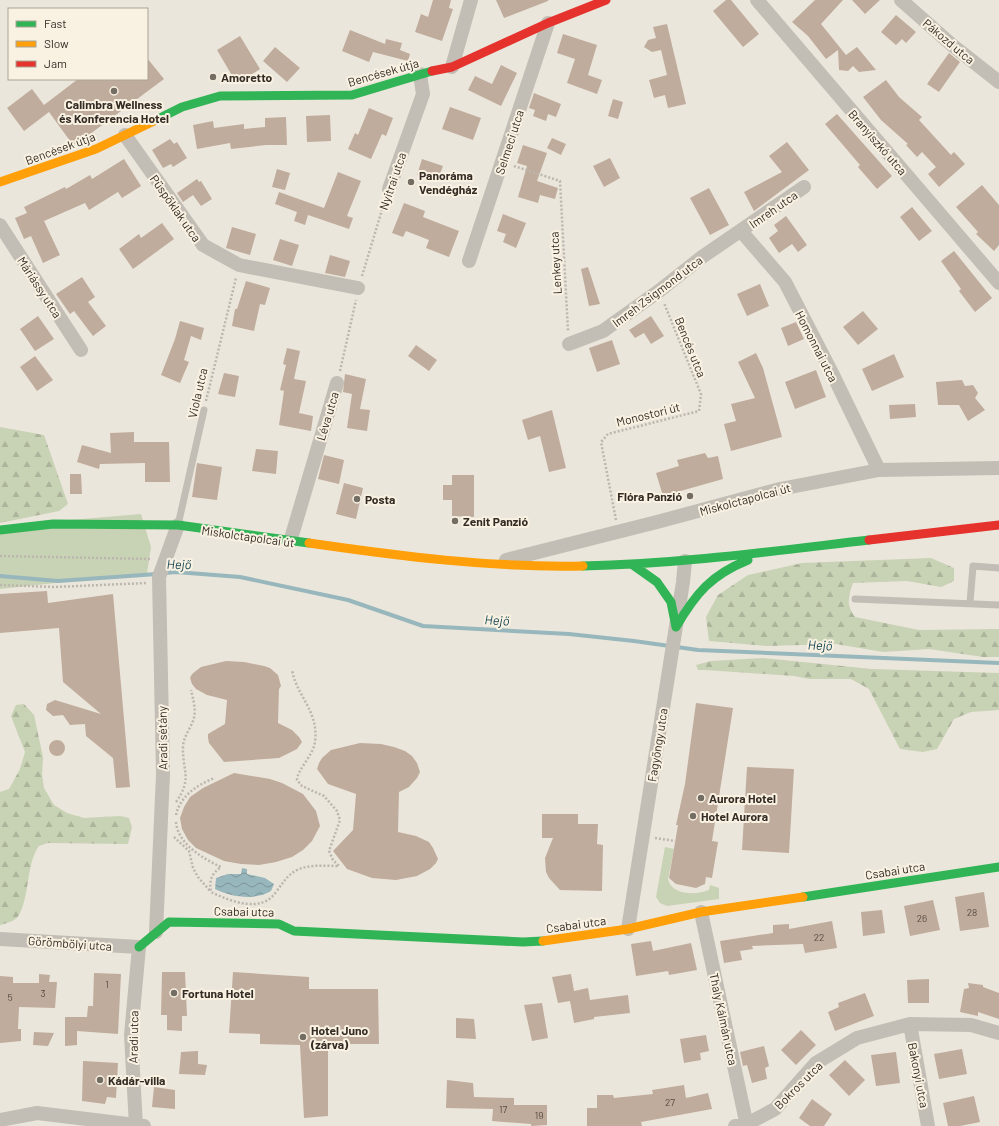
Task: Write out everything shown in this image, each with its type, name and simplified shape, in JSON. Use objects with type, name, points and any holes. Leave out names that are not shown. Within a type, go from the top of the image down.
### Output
[{"type":"street","points":[[452,67],[471,0]]},
{"type":"street","name":"Bencések útja","points":[[0,182],[96,149],[182,107],[220,96],[352,95],[420,74],[452,67],[548,23],[606,0]]},
{"type":"street","name":"Branyiszkó utca","points":[[757,0],[999,283]]},
{"type":"street","name":"Pákozd utca","points":[[901,0],[952,45],[999,82]]},
{"type":"street","name":"Selmeci utca","points":[[470,260],[548,23]]},
{"type":"street","name":"Nyitrai utca","points":[[389,189],[423,94],[420,74]]},
{"type":"street","name":"Püspöklak utca","points":[[125,135],[203,245],[239,265],[358,288]]},
{"type":"street","name":"Imreh utca","points":[[741,231],[804,187]]},
{"type":"street","name":"Máriássy utca","points":[[0,224],[81,350]]},
{"type":"street","name":"Imreh Zsigmond utca","points":[[569,344],[603,331],[659,291],[702,257],[741,231]]},
{"type":"street","name":"Homonnai utca","points":[[741,231],[784,282],[833,374],[879,470]]},
{"type":"street","name":"Léva utca","points":[[290,542],[337,383]]},
{"type":"street","name":"Miskolctapolcai út","points":[[496,563],[619,532],[780,488],[879,470],[999,468]]},
{"type":"street","name":"Miskolctapolcai út","points":[[0,530],[53,524],[178,525],[290,542],[386,554],[539,567],[633,565],[685,561],[776,549],[999,525]]},
{"type":"street","name":"Aradi sétány","points":[[156,932],[163,774],[159,576],[178,525]]},
{"type":"street","points":[[676,627],[692,599],[715,575],[737,564],[776,549]]},
{"type":"street","name":"Fagyöngy utca","points":[[628,929],[683,582],[685,561]]},
{"type":"street","points":[[633,565],[657,582],[670,602],[676,627]]},
{"type":"street","name":"Csabai utca","points":[[156,932],[169,922],[279,924],[294,931],[523,942],[555,940],[628,929],[701,912],[999,867]]},
{"type":"street","name":"Thaly Kálmán utca","points":[[701,912],[743,1125]]},
{"type":"street","points":[[139,947],[156,932]]},
{"type":"street","name":"Görömbölyi utca","points":[[0,939],[139,947]]},
{"type":"street","name":"Aradi utca","points":[[139,947],[131,1035],[139,1126]]},
{"type":"street","name":"Bokros utca","points":[[743,1125],[775,1109],[816,1063],[857,1038],[910,1024],[971,1025],[999,1033]]},
{"type":"street","name":"Bakonyi utca","points":[[910,1024],[928,1126]]},
{"type":"street","points":[[0,1120],[37,1113],[139,1126]]},
{"type":"lane","name":"Viola utca","points":[[178,525],[204,410]]},
{"type":"lane","points":[[970,603],[973,566],[999,568]]},
{"type":"lane","points":[[855,599],[999,605]]},
{"type":"path","name":"Lenkey utca","points":[[502,163],[560,181],[569,344]]},
{"type":"path","name":"Nyitrai utca","points":[[358,288],[389,189]]},
{"type":"path","name":"Viola utca","points":[[204,410],[239,265]]},
{"type":"path","name":"Léva utca","points":[[337,383],[358,288]]},
{"type":"path","name":"Bencés utca","points":[[659,291],[701,394],[699,411]]},
{"type":"path","name":"Monostori út","points":[[619,532],[601,442],[608,434],[699,411]]},
{"type":"path","points":[[0,556],[165,559]]},
{"type":"path","points":[[0,585],[55,587],[159,582]]},
{"type":"path","points":[[172,835],[189,851],[193,868],[198,877],[211,892],[234,901],[259,904],[272,897],[285,878],[298,870],[311,866],[339,866],[333,860],[329,851],[340,820],[337,811],[324,796],[302,786],[297,780],[298,773],[312,751],[315,730],[310,708],[297,687],[292,670]]},
{"type":"path","points":[[173,806],[184,790],[186,783],[183,745],[186,733],[194,718],[194,704],[191,690]]},
{"type":"path","points":[[211,892],[211,878],[215,871],[221,868],[204,859],[189,846],[178,832],[175,819],[178,808],[184,799],[199,786],[215,778]]},
{"type":"path","points":[[643,837],[675,841]]},
{"type":"green space","points":[[0,427],[44,435],[68,504],[59,511],[0,523]]},
{"type":"green space","points":[[141,514],[151,547],[147,573],[0,589],[0,526]]},
{"type":"green space","points":[[931,558],[954,568],[954,581],[941,587],[907,581],[853,583],[849,601],[852,613],[855,617],[919,630],[999,629],[999,657],[983,657],[929,649],[883,652],[836,644],[767,646],[709,641],[706,617],[718,595],[748,575],[802,563]]},
{"type":"green space","points":[[763,658],[872,669],[999,673],[999,710],[971,712],[954,719],[937,749],[923,752],[900,749],[869,689],[851,679],[809,679],[794,676],[698,670],[696,665],[711,661]]},
{"type":"green space","points":[[24,704],[34,715],[43,757],[42,775],[44,788],[54,805],[67,813],[84,818],[120,816],[129,818],[132,827],[128,844],[48,843],[39,846],[32,862],[25,898],[19,915],[14,920],[0,925],[0,792],[9,789],[20,769],[25,752],[11,716],[16,705]]},
{"type":"green space","points":[[665,847],[674,849],[668,879],[670,885],[674,889],[686,893],[698,893],[709,890],[710,885],[719,888],[719,899],[667,906],[660,903],[656,897]]},
{"type":"water","points":[[242,868],[247,869],[247,874],[265,878],[274,884],[271,891],[258,896],[243,897],[221,892],[215,889],[216,878],[228,874],[241,874]]},
{"type":"building","points":[[433,0],[451,0],[449,8],[453,9],[442,41],[415,32],[421,14],[428,17]]},
{"type":"building","points":[[496,0],[548,0],[548,1],[504,18]]},
{"type":"building","points":[[726,0],[731,0],[759,34],[743,47],[713,11]]},
{"type":"building","points":[[815,0],[843,0],[821,24],[846,55],[857,47],[876,70],[859,72],[853,66],[848,71],[839,70],[838,50],[826,59],[808,36],[792,22]]},
{"type":"building","points":[[852,0],[880,0],[865,14]]},
{"type":"building","points":[[896,15],[916,32],[906,43],[902,39],[896,45],[881,32]]},
{"type":"building","points":[[667,24],[686,104],[668,108],[665,95],[654,98],[649,80],[667,75],[661,50],[652,52],[644,47],[648,40],[656,38],[653,27]]},
{"type":"building","points":[[350,30],[385,44],[386,39],[402,43],[400,50],[410,54],[408,61],[373,52],[369,62],[342,51]]},
{"type":"building","points":[[563,34],[597,45],[588,75],[602,80],[597,94],[567,83],[575,59],[557,53]]},
{"type":"building","points":[[240,36],[260,69],[237,84],[217,50]]},
{"type":"building","points":[[275,47],[300,68],[287,82],[263,61]]},
{"type":"building","points":[[949,53],[960,62],[939,92],[927,84]]},
{"type":"building","points":[[148,59],[164,79],[78,143],[73,145],[49,112],[24,131],[7,108],[32,89],[44,105],[77,80],[148,80]]},
{"type":"building","points":[[501,65],[517,73],[501,106],[468,90],[475,76],[492,84]]},
{"type":"building","points":[[886,80],[899,97],[922,117],[919,120],[951,155],[954,152],[965,164],[939,187],[928,174],[936,167],[922,152],[917,157],[906,145],[908,144],[881,120],[863,97]]},
{"type":"building","points":[[534,93],[561,104],[556,117],[548,114],[546,121],[533,116],[535,110],[529,108]]},
{"type":"building","points":[[613,99],[623,102],[618,119],[608,116]]},
{"type":"building","points":[[450,107],[481,118],[473,140],[442,129]]},
{"type":"building","points":[[369,108],[393,118],[386,136],[382,134],[371,159],[348,149],[355,133],[358,135]]},
{"type":"building","points":[[837,114],[892,176],[877,189],[858,167],[860,165],[825,124]]},
{"type":"building","points":[[330,115],[331,141],[307,142],[306,116]]},
{"type":"building","points":[[286,117],[287,145],[266,145],[231,149],[230,143],[197,149],[193,125],[213,121],[214,128],[244,124],[244,129],[265,127],[265,118]]},
{"type":"building","points":[[552,138],[566,144],[561,155],[547,148]]},
{"type":"building","points":[[170,139],[174,144],[177,142],[187,158],[173,167],[171,164],[163,168],[152,150]]},
{"type":"building","points":[[787,142],[809,170],[754,211],[744,192],[782,172],[769,156]]},
{"type":"building","points":[[523,145],[547,153],[537,181],[558,188],[555,199],[540,195],[538,203],[518,197],[527,166],[517,163]]},
{"type":"building","points":[[610,158],[620,178],[604,187],[593,166]]},
{"type":"building","points":[[124,159],[141,186],[122,198],[118,192],[89,210],[85,203],[44,221],[60,255],[43,263],[31,236],[24,239],[15,218],[27,213],[24,207],[65,187],[66,189],[90,175],[92,179]]},
{"type":"building","points":[[422,159],[443,166],[437,182],[417,175]]},
{"type":"building","points":[[277,169],[290,173],[285,190],[272,187]]},
{"type":"building","points":[[338,172],[361,181],[347,216],[353,218],[349,229],[308,215],[305,225],[294,221],[297,212],[275,204],[279,192],[324,208]]},
{"type":"building","points":[[197,179],[199,182],[201,181],[212,199],[201,206],[193,195],[183,202],[177,193]]},
{"type":"building","points":[[982,185],[999,205],[999,245],[994,251],[976,234],[978,232],[956,207]]},
{"type":"building","points":[[709,188],[729,225],[710,235],[690,198]]},
{"type":"building","points":[[404,203],[425,211],[423,217],[459,231],[449,257],[426,248],[429,240],[406,231],[403,237],[392,233]]},
{"type":"building","points":[[912,207],[932,231],[919,241],[900,217]]},
{"type":"building","points":[[503,214],[526,223],[516,248],[503,242],[506,234],[497,231]]},
{"type":"building","points":[[786,216],[807,245],[798,252],[792,244],[779,253],[769,238],[778,231],[774,225]]},
{"type":"building","points":[[162,223],[174,239],[133,269],[119,249],[139,234],[141,238]]},
{"type":"building","points":[[232,227],[256,234],[250,255],[226,248]]},
{"type":"building","points":[[280,239],[299,245],[292,266],[273,260]]},
{"type":"building","points":[[954,251],[992,298],[975,312],[959,291],[961,289],[941,261]]},
{"type":"building","points":[[330,255],[350,261],[345,277],[325,273]]},
{"type":"building","points":[[588,267],[600,304],[589,306],[581,269]]},
{"type":"building","points":[[82,277],[95,297],[88,302],[106,326],[93,336],[74,311],[70,314],[56,294]]},
{"type":"building","points":[[246,281],[270,288],[265,305],[260,304],[254,331],[232,326],[235,309],[237,309]]},
{"type":"building","points":[[760,284],[769,306],[747,316],[737,294]]},
{"type":"building","points":[[863,311],[878,329],[858,345],[843,327]]},
{"type":"building","points":[[38,316],[54,339],[35,351],[20,329]]},
{"type":"building","points":[[651,316],[664,336],[651,344],[644,333],[635,338],[629,330]]},
{"type":"building","points":[[180,321],[204,328],[201,340],[191,336],[184,360],[189,362],[180,383],[161,375],[175,339]]},
{"type":"building","points":[[796,322],[804,339],[788,346],[781,328]]},
{"type":"building","points":[[612,340],[620,364],[597,372],[589,348]]},
{"type":"building","points":[[416,345],[437,360],[429,371],[408,356]]},
{"type":"building","points":[[287,348],[300,351],[294,379],[306,381],[299,413],[313,416],[311,431],[279,425],[284,391],[280,390],[286,365],[283,364]]},
{"type":"building","points":[[756,353],[763,368],[782,437],[731,451],[724,424],[736,421],[731,404],[755,398],[738,362]]},
{"type":"building","points":[[894,354],[904,377],[872,391],[862,369]]},
{"type":"building","points":[[35,356],[53,380],[37,391],[20,367]]},
{"type":"building","points":[[816,370],[826,397],[795,409],[785,382]]},
{"type":"building","points":[[224,373],[239,376],[235,397],[218,394]]},
{"type":"building","points":[[345,374],[366,379],[360,409],[370,410],[367,431],[347,428],[352,394],[343,392]]},
{"type":"building","points":[[962,380],[965,386],[973,385],[978,393],[975,398],[985,410],[968,421],[959,405],[938,405],[936,382]]},
{"type":"building","points":[[915,404],[916,417],[890,419],[889,405]]},
{"type":"building","points":[[552,410],[566,468],[549,472],[540,436],[528,440],[522,420]]},
{"type":"building","points":[[134,432],[134,442],[169,442],[170,482],[145,482],[145,463],[100,464],[99,469],[77,462],[82,445],[111,453],[110,433]]},
{"type":"building","points":[[256,449],[278,451],[276,474],[252,471]]},
{"type":"building","points":[[705,453],[708,458],[718,456],[723,479],[663,496],[656,473],[679,466],[677,460]]},
{"type":"building","points":[[324,455],[344,460],[339,484],[318,479]]},
{"type":"building","points":[[197,463],[222,467],[217,500],[192,497]]},
{"type":"building","points":[[70,474],[81,474],[82,494],[70,494]]},
{"type":"building","points":[[452,475],[474,475],[474,517],[452,516],[452,500],[443,500],[443,485],[452,485]]},
{"type":"building","points":[[344,483],[363,488],[356,519],[336,514]]},
{"type":"building","points":[[47,591],[48,603],[113,594],[130,787],[116,788],[113,758],[86,736],[85,724],[70,725],[63,715],[53,716],[46,710],[47,704],[55,700],[101,714],[63,682],[59,628],[0,633],[0,594]]},
{"type":"building","points":[[226,661],[244,662],[264,666],[270,668],[278,675],[281,686],[279,689],[278,723],[292,730],[299,737],[302,742],[297,749],[279,758],[224,762],[209,743],[208,734],[225,724],[227,700],[207,695],[196,689],[190,678],[192,674],[201,667]]},
{"type":"building","name":"Aurora Hotel","points":[[696,703],[733,708],[712,841],[718,842],[712,878],[706,877],[705,884],[696,888],[676,884],[669,878],[678,825],[676,825],[685,784]]},
{"type":"building","points":[[54,740],[60,740],[65,745],[63,754],[60,756],[54,756],[49,751],[49,745]]},
{"type":"building","points":[[360,743],[381,744],[394,747],[405,751],[412,756],[417,763],[420,772],[417,778],[409,787],[399,792],[398,832],[416,836],[429,842],[438,859],[430,869],[417,876],[396,880],[372,878],[347,869],[333,851],[353,830],[356,794],[328,784],[317,769],[322,758],[331,750]]},
{"type":"building","points":[[747,767],[794,769],[789,853],[742,850]]},
{"type":"building","points":[[234,773],[270,779],[282,783],[303,794],[316,811],[320,826],[312,841],[303,850],[292,857],[259,865],[224,861],[196,848],[188,840],[182,829],[180,818],[184,807],[190,797],[203,788]]},
{"type":"building","points":[[542,814],[578,814],[578,824],[598,824],[597,844],[603,845],[602,891],[560,890],[549,878],[546,872],[545,858],[553,838],[542,838]]},
{"type":"building","points":[[984,892],[989,927],[960,931],[955,897]]},
{"type":"building","points":[[933,900],[940,930],[910,936],[904,906]]},
{"type":"building","points":[[882,910],[885,933],[863,936],[861,912]]},
{"type":"building","points":[[832,921],[837,948],[805,953],[803,944],[752,946],[753,949],[740,951],[742,960],[724,963],[720,941],[773,933],[773,925],[789,924],[789,929]]},
{"type":"building","points":[[651,941],[653,951],[691,943],[697,970],[669,975],[668,971],[636,976],[631,944]]},
{"type":"building","name":"Fortuna Hotel","points":[[162,972],[185,972],[187,1016],[182,1016],[182,1031],[167,1030],[167,1015],[161,1015]]},
{"type":"building","points":[[233,972],[309,977],[309,989],[378,989],[379,1044],[328,1044],[328,1116],[304,1118],[300,1045],[260,1044],[260,1034],[229,1033]]},
{"type":"building","points":[[94,973],[121,974],[118,1034],[77,1031],[77,1045],[65,1046],[65,1017],[87,1017],[88,1006],[93,1006]]},
{"type":"building","points":[[39,974],[50,975],[49,982],[57,982],[55,1008],[19,1007],[18,1029],[21,1029],[21,1041],[0,1043],[0,976],[13,977],[13,983],[39,983]]},
{"type":"building","points":[[571,974],[574,991],[588,988],[590,1000],[628,995],[630,1013],[594,1017],[594,1019],[574,1023],[570,1001],[558,1003],[552,977]]},
{"type":"building","points":[[929,979],[929,1003],[908,1003],[907,980]]},
{"type":"building","points":[[968,983],[983,985],[983,987],[999,993],[999,1019],[978,1012],[978,1016],[960,1012],[964,989],[969,988]]},
{"type":"building","points":[[865,993],[874,1016],[835,1031],[828,1012],[839,1007],[838,1003]]},
{"type":"building","points":[[542,1003],[548,1038],[532,1041],[524,1005]]},
{"type":"building","points":[[456,1018],[474,1019],[476,1039],[456,1038]]},
{"type":"building","points":[[801,1030],[816,1045],[796,1065],[781,1050]]},
{"type":"building","points":[[34,1032],[54,1033],[48,1046],[33,1045]]},
{"type":"building","points":[[706,1035],[709,1051],[700,1053],[701,1060],[684,1063],[680,1039]]},
{"type":"building","points":[[764,1046],[769,1066],[765,1068],[767,1079],[752,1083],[747,1065],[743,1066],[740,1052]]},
{"type":"building","points":[[962,1049],[967,1074],[939,1079],[934,1054]]},
{"type":"building","points":[[198,1051],[198,1064],[207,1065],[205,1075],[179,1074],[181,1052]]},
{"type":"building","points":[[896,1052],[900,1083],[876,1086],[871,1055]]},
{"type":"building","points":[[845,1060],[865,1080],[849,1096],[829,1075]]},
{"type":"building","name":"Kádár-villa","points":[[83,1061],[118,1063],[116,1098],[107,1097],[105,1104],[82,1101]]},
{"type":"building","points":[[447,1080],[473,1083],[474,1097],[514,1098],[514,1105],[547,1105],[547,1125],[531,1126],[531,1124],[492,1121],[493,1109],[446,1108]]},
{"type":"building","points":[[684,1085],[686,1098],[708,1093],[712,1109],[641,1122],[642,1126],[587,1126],[587,1108],[597,1108],[597,1095],[613,1095],[614,1098],[653,1094],[652,1090]]},
{"type":"building","points":[[154,1087],[175,1090],[175,1109],[152,1107]]},
{"type":"building","points":[[974,1096],[980,1122],[960,1126],[948,1126],[943,1103]]},
{"type":"building","points":[[812,1099],[832,1114],[824,1126],[810,1126],[799,1118]]},
{"type":"waterway","name":"Hejő","points":[[164,573],[176,572],[240,577],[348,600],[423,626],[569,634],[698,650],[999,663]]},
{"type":"waterway","name":"Hejő","points":[[0,576],[58,581],[157,574]]},
{"type":"traffic: fast","points":[[154,121],[182,107],[220,96],[352,95],[432,71]]},
{"type":"traffic: fast","points":[[0,530],[53,524],[178,525],[309,543]]},
{"type":"traffic: fast","points":[[583,566],[691,560],[869,540]]},
{"type":"traffic: fast","points":[[676,627],[690,604],[706,586],[724,572],[748,560]]},
{"type":"traffic: fast","points":[[633,565],[657,582],[671,602],[676,627]]},
{"type":"traffic: fast","points":[[803,897],[999,867]]},
{"type":"traffic: fast","points":[[139,947],[169,922],[279,924],[294,931],[523,942],[543,941]]},
{"type":"traffic: slow","points":[[0,182],[96,149],[154,121]]},
{"type":"traffic: slow","points":[[309,543],[411,557],[480,563],[583,566]]},
{"type":"traffic: slow","points":[[543,941],[628,929],[701,912],[803,897]]},
{"type":"traffic: jam","points":[[432,71],[452,67],[548,23],[606,0]]},
{"type":"traffic: jam","points":[[869,540],[999,525]]},
{"type":"place","name":"Amoretto","points":[[213,77]]},
{"type":"place","name":"Calimbra Wellness és Konferencia Hotel","points":[[114,91]]},
{"type":"place","name":"Panoráma Vendégház","points":[[411,182]]},
{"type":"place","name":"Flóra Panzió","points":[[690,496]]},
{"type":"place","name":"Posta","points":[[357,499]]},
{"type":"place","name":"Zenit Panzió","points":[[455,521]]},
{"type":"place","name":"Aurora Hotel","points":[[701,798]]},
{"type":"place","name":"Hotel Aurora","points":[[693,816]]},
{"type":"place","name":"Fortuna Hotel","points":[[174,993]]},
{"type":"place","name":"Hotel Juno (zárva)","points":[[303,1037]]},
{"type":"place","name":"Kádár-villa","points":[[100,1080]]}]
